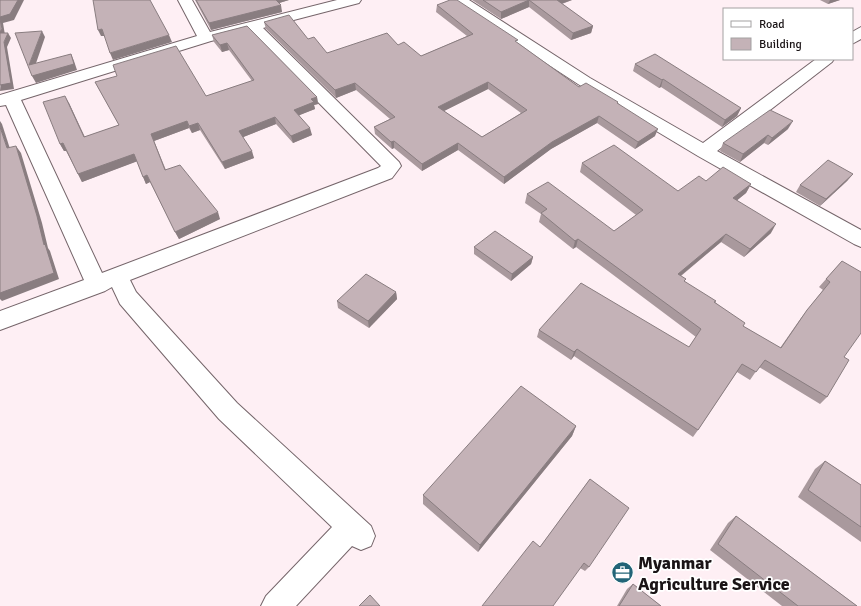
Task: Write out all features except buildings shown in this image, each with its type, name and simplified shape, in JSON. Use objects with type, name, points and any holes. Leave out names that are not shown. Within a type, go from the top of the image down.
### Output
[{"type":"street","points":[[185,0],[206,38]]},
{"type":"street","points":[[276,606],[356,531],[228,411],[128,298],[108,281],[6,99],[206,38],[354,0]]},
{"type":"street","points":[[459,0],[584,81],[704,152],[861,239]]},
{"type":"street","points":[[0,321],[385,174],[392,166],[252,26]]},
{"type":"street","points":[[853,38],[861,32]]},
{"type":"street","points":[[704,152],[825,60]]},
{"type":"place","name":"Myanmar Agriculture Service","points":[[622,573]]}]
